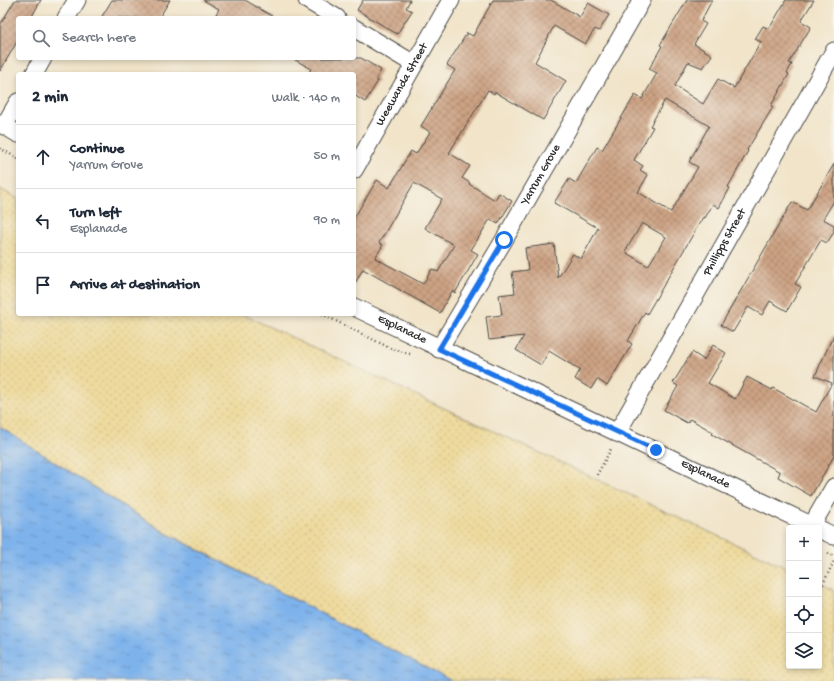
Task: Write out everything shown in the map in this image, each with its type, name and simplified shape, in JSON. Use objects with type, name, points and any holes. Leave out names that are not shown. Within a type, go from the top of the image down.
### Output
[{"type":"street","points":[[67,16],[77,0]]},
{"type":"street","points":[[307,0],[334,16]]},
{"type":"street","name":"Weewanda Street","points":[[356,166],[451,0]]},
{"type":"street","name":"Yarrum Grove","points":[[439,349],[504,240],[642,0]]},
{"type":"street","points":[[356,29],[414,64]]},
{"type":"street","name":"Phillipps Street","points":[[614,440],[834,51]]},
{"type":"street","points":[[35,72],[42,60]]},
{"type":"street","points":[[7,128],[16,107]]},
{"type":"street","name":"Esplanade","points":[[356,308],[439,349],[614,440],[811,525]]},
{"type":"street","points":[[817,525],[834,487]]},
{"type":"street","name":"Esplanade","points":[[822,530],[834,536]]},
{"type":"path","points":[[0,148],[16,158]]},
{"type":"path","points":[[596,475],[614,440]]},
{"type":"path","points":[[822,586],[834,561]]},
{"type":"sand","points":[[0,189],[16,198],[16,316],[246,316],[786,568],[786,669],[822,669],[822,584],[834,590],[834,681],[452,681],[165,532],[0,427]]},
{"type":"water","points":[[0,427],[165,533],[452,681],[0,681]]},
{"type":"building","points":[[15,0],[41,0],[32,16],[16,16],[16,43],[0,71],[0,25]]},
{"type":"building","points":[[112,0],[170,0],[160,16],[102,16]]},
{"type":"building","points":[[203,0],[245,0],[272,16],[215,16],[219,9]]},
{"type":"building","points":[[363,0],[410,0],[406,8],[412,11],[397,34],[357,10]]},
{"type":"building","points":[[493,0],[551,0],[580,17],[588,3],[609,15],[599,31],[595,29],[585,44],[554,26],[535,62],[566,81],[543,120],[495,92],[494,94],[488,90],[449,153],[470,166],[462,178],[470,183],[469,184],[495,200],[499,193],[512,201],[498,224],[490,219],[471,250],[478,254],[455,293],[452,291],[440,313],[363,269],[356,281],[356,215],[377,180],[389,188],[411,151],[416,154],[430,132],[421,126],[455,70],[447,65],[467,33],[473,36]],"holes":[[[414,183],[442,199],[425,228],[454,245],[438,272],[432,269],[423,284],[375,258],[383,245],[379,243]]]},
{"type":"building","points":[[687,0],[712,0],[701,21],[706,24],[694,44],[712,55],[703,68],[688,62],[675,86],[703,104],[718,79],[734,88],[761,42],[755,39],[763,26],[769,29],[786,0],[814,0],[801,21],[811,27],[789,63],[792,64],[787,73],[789,74],[771,106],[773,107],[747,150],[748,151],[728,187],[730,188],[719,208],[713,204],[705,218],[703,217],[647,314],[645,312],[628,341],[632,344],[607,386],[597,379],[591,389],[575,379],[580,370],[549,351],[541,365],[516,350],[524,336],[489,340],[486,317],[502,315],[499,295],[515,293],[512,272],[528,270],[525,248],[554,244],[558,278],[573,254],[581,259],[598,228],[554,203],[569,179],[576,183],[597,147],[602,150],[635,95],[642,99],[657,73],[649,69],[662,46],[660,45]],"holes":[[[665,100],[709,126],[689,162],[698,167],[671,212],[638,192],[648,175],[640,170],[643,166],[634,160],[653,127],[650,126]],[[642,223],[666,237],[648,266],[625,252]]]},
{"type":"building","points":[[356,58],[361,58],[381,70],[376,80],[378,81],[365,102],[356,96],[356,72],[309,72],[311,69],[295,60],[356,60]]},
{"type":"building","points":[[834,164],[834,201],[823,219],[834,225],[834,232],[827,243],[821,240],[795,284],[801,287],[787,311],[770,301],[762,315],[748,307],[733,332],[721,325],[792,202],[807,210]]},
{"type":"building","points":[[834,334],[834,456],[811,496],[778,477],[780,472],[712,434],[713,432],[690,419],[687,423],[664,410],[678,386],[673,383],[692,352],[704,360],[713,345],[726,353],[708,383],[735,399],[747,377],[772,390],[773,388],[816,412],[832,383],[815,376]]},
{"type":"route","points":[[504,240],[439,349],[616,433],[656,450]]}]
